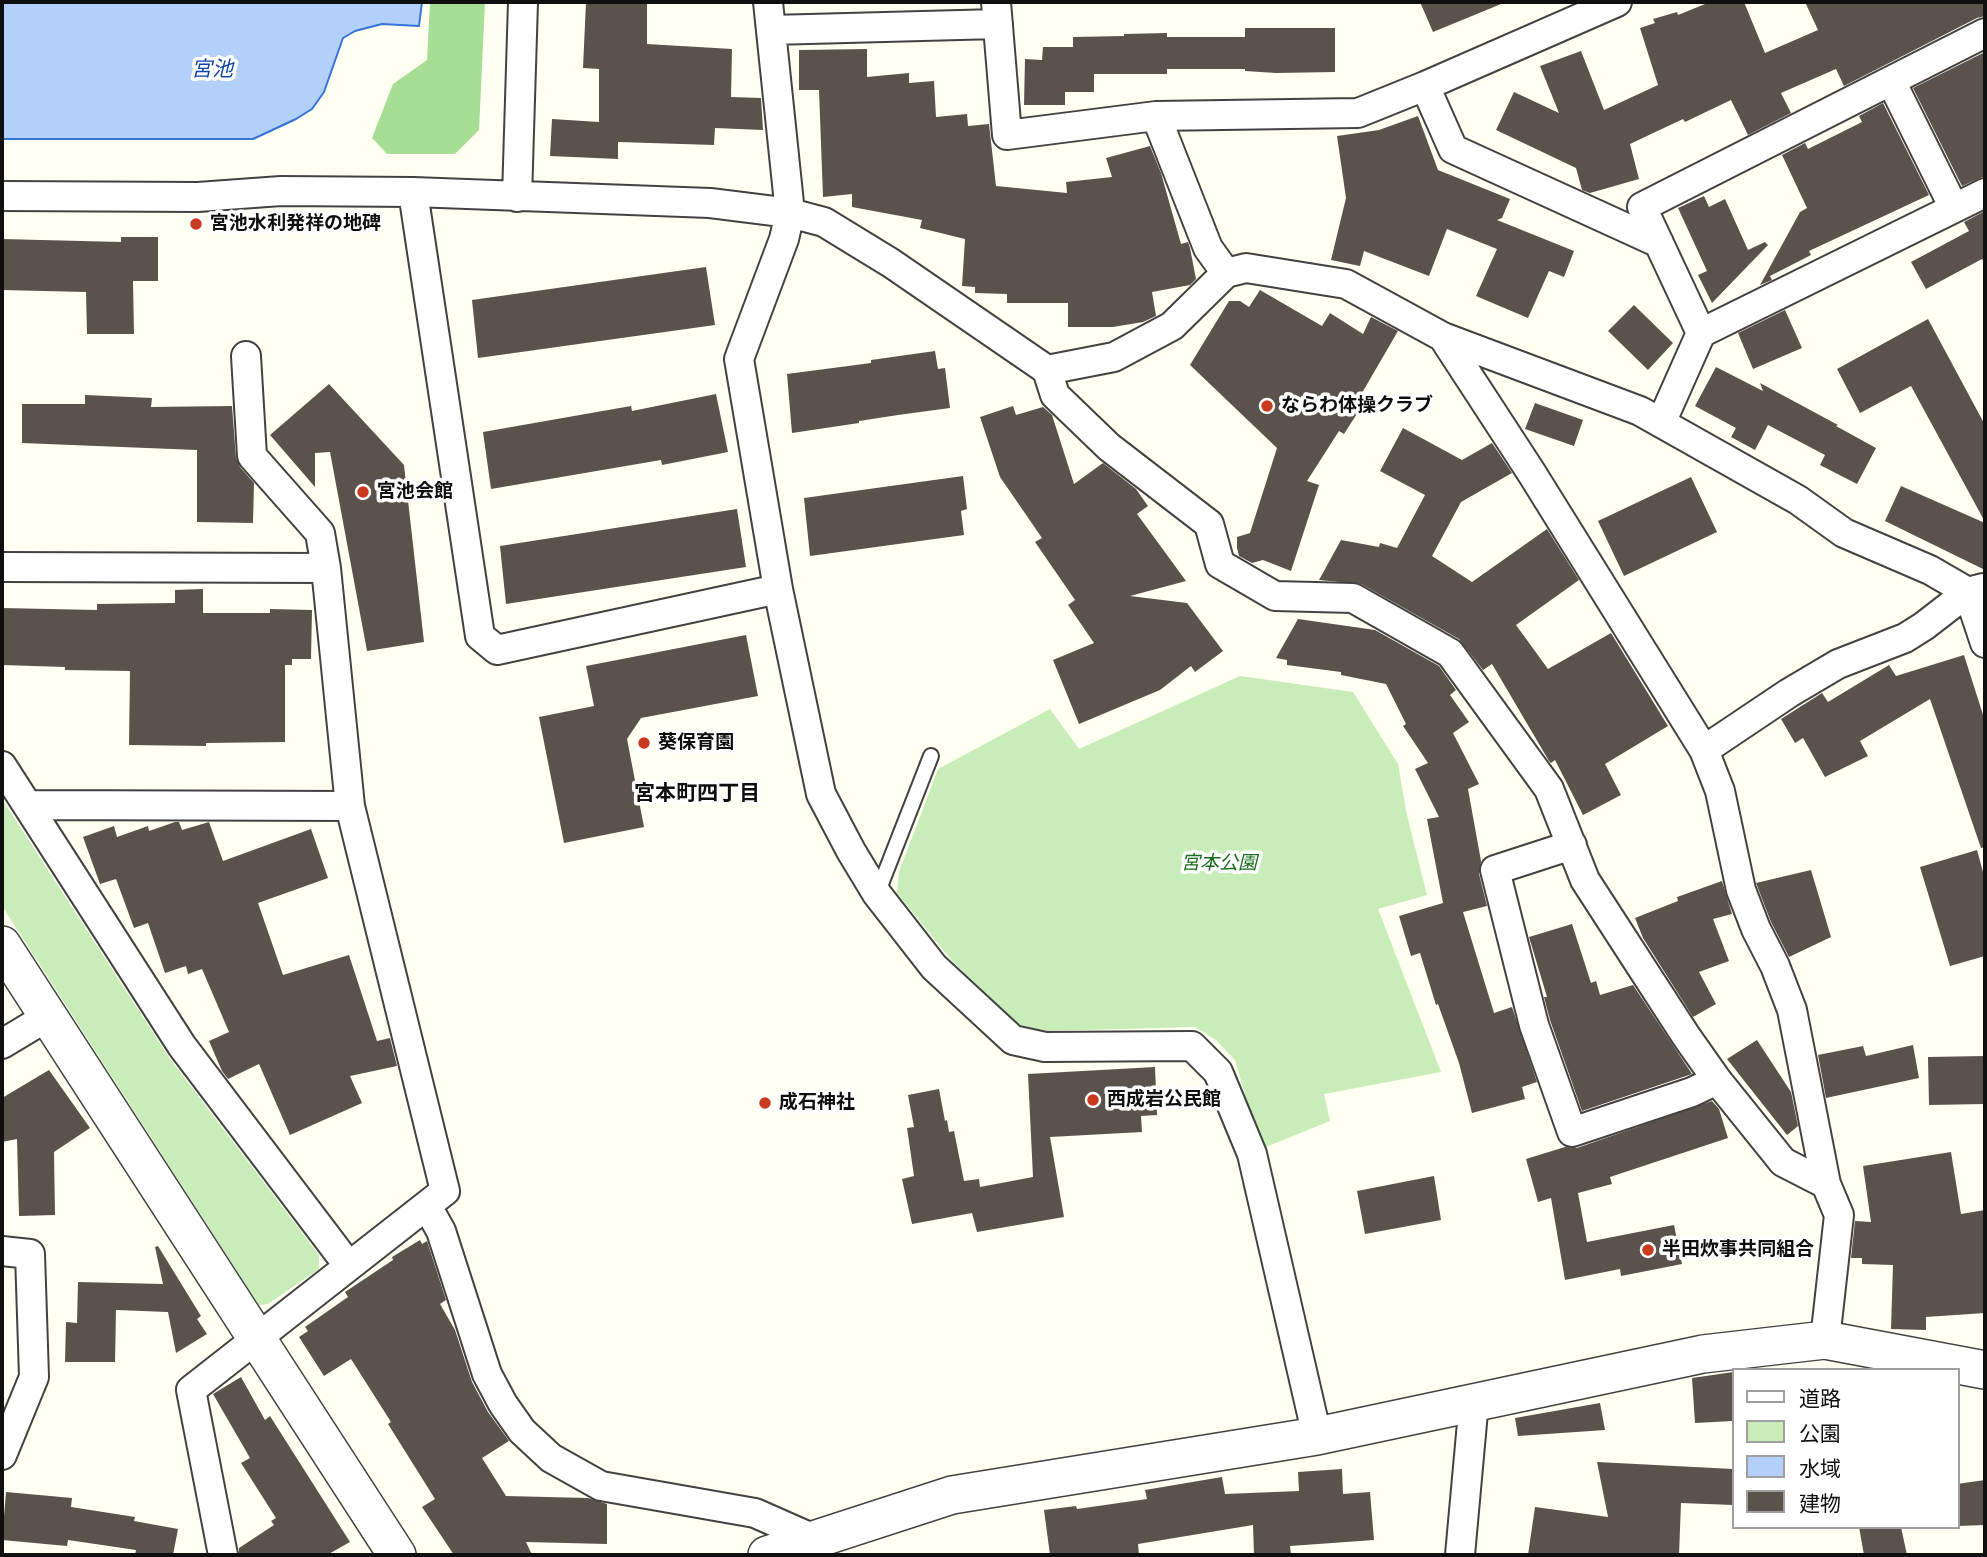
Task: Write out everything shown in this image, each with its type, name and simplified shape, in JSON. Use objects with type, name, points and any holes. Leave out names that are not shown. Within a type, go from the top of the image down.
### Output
[{"type":"street","points":[[517,197],[523,2]]},
{"type":"street","points":[[768,2],[790,213],[784,239],[739,359],[778,589],[821,794],[877,894],[934,967],[1013,1040],[1045,1047],[1192,1046],[1218,1072],[1252,1154],[1317,1436]]},
{"type":"street","points":[[771,30],[997,13],[1007,135],[1156,116],[1358,113],[1425,86],[1584,8],[1617,2]]},
{"type":"street","points":[[1701,333],[1642,206],[1985,33]]},
{"type":"street","points":[[1891,81],[1954,208]]},
{"type":"street","points":[[1425,86],[1453,149],[1659,243]]},
{"type":"street","points":[[1156,116],[1208,248],[1226,274]]},
{"type":"street","points":[[2,196],[198,197],[281,191],[413,192],[710,203],[790,213],[824,222],[891,263],[1047,370],[1055,395],[1100,438],[1209,524],[1220,564],[1275,596],[1353,598],[1450,653],[1549,789],[1586,880],[1669,1011],[1717,1080],[1783,1161],[1826,1184]]},
{"type":"street","points":[[413,192],[480,636],[498,650],[778,589]]},
{"type":"street","points":[[1661,422],[1701,333],[1985,193]]},
{"type":"street","points":[[1047,370],[1114,357],[1172,326],[1226,274],[1246,268],[1346,284],[1443,337],[1640,411],[1798,500],[1844,533],[1976,589]]},
{"type":"street","points":[[1443,337],[1531,472],[1704,750],[1720,791],[1741,890],[1792,1010],[1826,1184],[1839,1215],[1825,1339]]},
{"type":"street","points":[[223,1555],[191,1390],[445,1191],[350,806],[326,568],[320,533],[252,456],[246,356]]},
{"type":"street","points":[[2,566],[326,568]]},
{"type":"street","points":[[1704,750],[1789,692],[1838,664],[1905,638],[1976,589]]},
{"type":"street","points":[[1976,589],[1985,643]]},
{"type":"street","points":[[2,766],[182,1046],[348,1265]]},
{"type":"street","points":[[28,805],[350,806]]},
{"type":"street","points":[[1572,845],[1495,870],[1534,1025],[1572,1132],[1692,1092],[1717,1080]]},
{"type":"street","points":[[2,946],[397,1555]]},
{"type":"street","points":[[2,1044],[47,1017]]},
{"type":"street","points":[[427,1206],[441,1231],[487,1374],[522,1431],[551,1458],[601,1486],[755,1513],[814,1539]]},
{"type":"street","points":[[2,1251],[30,1254],[34,1377],[2,1455]]},
{"type":"street","points":[[767,1555],[952,1495],[1317,1436],[1703,1354],[1825,1339],[1985,1370]]},
{"type":"street","points":[[1460,1555],[1475,1401]]},
{"type":"lane","points":[[877,894],[931,756]]},
{"type":"green space","points":[[430,2],[485,2],[479,130],[455,154],[387,154],[372,138],[393,84],[427,60]]},
{"type":"green space","name":"宮本公園","points":[[1240,676],[1353,692],[1398,764],[1406,811],[1427,895],[1378,909],[1441,1072],[1324,1094],[1330,1121],[1261,1149],[1235,1060],[1216,1040],[1195,1027],[1043,1031],[1018,1024],[953,962],[897,893],[899,872],[938,769],[1050,709],[1079,749]]},
{"type":"green space","points":[[2,799],[170,1059],[319,1255],[319,1269],[268,1304],[259,1305],[2,906]]},
{"type":"water","name":"宮池","points":[[2,2],[422,2],[419,26],[382,24],[355,31],[343,38],[324,92],[312,109],[253,139],[2,139]]},
{"type":"building","points":[[586,2],[647,2],[647,44],[732,49],[731,97],[761,98],[763,130],[715,128],[714,145],[618,142],[618,159],[550,156],[552,119],[599,122],[599,69],[583,68]]},
{"type":"building","points":[[1420,2],[1506,2],[1433,32]]},
{"type":"building","points":[[1710,2],[1744,2],[1765,53],[1818,30],[1805,2],[1985,2],[1985,16],[1844,86],[1836,69],[1781,93],[1791,113],[1748,135],[1731,100],[1685,122],[1683,119],[1630,144],[1639,179],[1590,193],[1582,190],[1576,168],[1496,130],[1514,92],[1559,113],[1540,66],[1581,51],[1604,110],[1658,85],[1640,28],[1655,23],[1653,19],[1677,12],[1678,15]]},
{"type":"building","points":[[1245,28],[1335,28],[1335,72],[1167,69],[1167,74],[1094,74],[1094,92],[1065,92],[1065,105],[1024,105],[1025,59],[1042,60],[1043,47],[1073,47],[1073,37],[1124,34],[1245,37]]},
{"type":"building","points":[[867,49],[867,77],[909,73],[909,83],[934,81],[936,117],[967,114],[968,126],[989,124],[996,186],[1067,193],[1066,182],[1112,177],[1106,158],[1150,146],[1161,173],[1181,244],[1188,242],[1196,279],[1190,285],[1152,292],[1156,316],[1143,322],[1113,327],[1068,327],[1068,303],[1007,303],[1007,294],[975,293],[975,287],[962,286],[965,239],[920,228],[922,220],[852,207],[852,194],[823,197],[819,90],[799,90],[799,50]]},
{"type":"building","points":[[1985,52],[1985,176],[1962,186],[1913,88]]},
{"type":"building","points":[[1883,103],[1929,195],[1809,251],[1811,255],[1770,276],[1772,280],[1760,285],[1800,212],[1807,208],[1782,155],[1805,143],[1808,149],[1862,122],[1859,116]]},
{"type":"building","points":[[1418,116],[1438,170],[1510,199],[1502,218],[1497,220],[1574,251],[1564,277],[1549,271],[1528,318],[1476,296],[1497,249],[1447,229],[1429,276],[1364,251],[1360,266],[1331,260],[1346,198],[1337,136],[1379,130]]},
{"type":"building","points":[[1704,196],[1709,207],[1725,199],[1748,250],[1765,242],[1768,245],[1712,303],[1698,275],[1707,271],[1678,208]]},
{"type":"building","points":[[1985,211],[1985,265],[1982,259],[1926,289],[1911,262],[1969,231],[1964,222]]},
{"type":"building","points":[[121,237],[158,237],[158,281],[133,281],[134,334],[87,334],[86,292],[2,290],[2,239],[121,242]]},
{"type":"building","points":[[706,267],[715,325],[478,358],[472,300]]},
{"type":"building","points":[[1260,290],[1322,326],[1330,313],[1363,334],[1371,317],[1398,331],[1355,405],[1360,409],[1344,434],[1339,431],[1307,481],[1319,485],[1291,571],[1263,560],[1252,563],[1239,556],[1237,548],[1237,537],[1250,533],[1277,448],[1190,365],[1229,301],[1240,301],[1249,307]]},
{"type":"building","points":[[1634,305],[1673,343],[1648,370],[1608,331]]},
{"type":"building","points":[[1785,310],[1802,348],[1753,369],[1738,333]]},
{"type":"building","points":[[1928,319],[1985,425],[1985,522],[1911,386],[1860,413],[1837,369]]},
{"type":"building","points":[[935,351],[938,369],[945,368],[950,408],[792,433],[787,374]]},
{"type":"building","points":[[1716,367],[1763,391],[1760,383],[1876,448],[1857,484],[1820,465],[1825,455],[1768,425],[1755,450],[1731,437],[1736,428],[1695,406]]},
{"type":"building","name":"宮池会館","points":[[329,384],[404,465],[424,642],[367,651],[330,452],[315,453],[315,487],[270,435]]},
{"type":"building","points":[[716,394],[728,452],[662,465],[661,460],[491,489],[483,432],[631,406],[632,411]]},
{"type":"building","points":[[85,395],[152,398],[151,407],[232,406],[236,458],[254,483],[253,523],[197,522],[197,450],[22,443],[22,404],[85,404]]},
{"type":"building","points":[[1535,403],[1583,420],[1574,446],[1525,429]]},
{"type":"building","points":[[1013,406],[1016,415],[1043,407],[1052,415],[1074,484],[1103,463],[1136,489],[1148,506],[1137,514],[1186,581],[1130,596],[1187,603],[1223,651],[1195,672],[1191,666],[1160,690],[1079,724],[1053,660],[1094,643],[1068,605],[1075,600],[1035,542],[1042,538],[1000,477],[980,417]]},
{"type":"building","points":[[1403,428],[1462,460],[1492,443],[1512,473],[1461,502],[1432,556],[1472,582],[1547,529],[1579,580],[1516,625],[1548,669],[1611,633],[1668,726],[1605,764],[1621,795],[1583,815],[1555,760],[1551,763],[1549,761],[1492,664],[1483,670],[1459,639],[1361,584],[1319,580],[1341,540],[1379,547],[1380,543],[1397,548],[1425,495],[1380,471]]},
{"type":"building","points":[[963,476],[967,509],[961,511],[964,535],[810,556],[804,498]]},
{"type":"building","points":[[1691,477],[1717,532],[1624,576],[1598,521]]},
{"type":"building","points":[[1901,486],[1985,523],[1985,570],[1885,521]]},
{"type":"building","points":[[737,509],[746,567],[506,604],[500,546]]},
{"type":"building","points":[[203,589],[203,613],[270,613],[270,609],[312,610],[311,659],[292,659],[292,665],[285,665],[285,742],[206,743],[206,746],[129,745],[130,671],[2,665],[2,608],[97,610],[97,604],[175,603],[175,590]]},
{"type":"building","points":[[1298,619],[1375,630],[1439,666],[1456,690],[1450,695],[1469,722],[1453,733],[1479,784],[1468,789],[1481,861],[1479,874],[1487,906],[1463,912],[1494,1013],[1512,1007],[1537,1082],[1522,1087],[1525,1099],[1472,1113],[1459,1063],[1438,1004],[1436,1005],[1420,953],[1411,956],[1399,916],[1443,903],[1427,819],[1439,817],[1415,769],[1428,763],[1403,726],[1406,724],[1386,684],[1341,675],[1341,672],[1287,665],[1287,660],[1276,658]]},
{"type":"building","points":[[746,635],[758,696],[641,718],[627,739],[644,827],[564,843],[539,717],[594,706],[586,666]]},
{"type":"building","points":[[1964,655],[1985,721],[1985,847],[1981,848],[1930,699],[1860,741],[1868,756],[1825,777],[1803,738],[1795,743],[1781,719],[1822,693],[1828,702],[1889,665],[1896,676]]},
{"type":"building","points":[[179,822],[182,830],[209,822],[223,861],[311,829],[328,878],[258,903],[283,975],[349,955],[377,1041],[390,1038],[397,1066],[350,1076],[362,1103],[290,1135],[259,1064],[228,1079],[222,1071],[209,1041],[229,1032],[202,969],[188,974],[186,966],[165,973],[148,923],[134,928],[116,879],[100,884],[83,837],[114,826],[117,837],[148,826],[149,831]]},
{"type":"building","points":[[1977,850],[1985,879],[1985,956],[1950,966],[1920,867]]},
{"type":"building","points":[[1811,870],[1831,937],[1789,957],[1771,922],[1756,883]]},
{"type":"building","points":[[1722,881],[1732,914],[1713,919],[1729,961],[1699,972],[1716,1004],[1693,1017],[1643,938],[1635,918],[1678,901],[1677,897]]},
{"type":"building","points":[[1572,924],[1591,983],[1596,981],[1600,995],[1633,985],[1692,1074],[1582,1111],[1550,1020],[1544,997],[1547,997],[1529,937]]},
{"type":"building","points":[[1757,1040],[1791,1092],[1798,1126],[1787,1135],[1727,1059]]},
{"type":"building","points":[[1913,1045],[1919,1078],[1826,1098],[1818,1055],[1863,1046],[1866,1056]]},
{"type":"building","points":[[1985,1056],[1985,1104],[1929,1105],[1928,1057]]},
{"type":"building","points":[[1155,1067],[1157,1115],[1141,1116],[1142,1132],[1050,1137],[1064,1217],[977,1232],[972,1213],[912,1224],[902,1179],[914,1176],[907,1128],[914,1127],[908,1095],[939,1089],[945,1121],[947,1120],[949,1132],[954,1131],[964,1181],[979,1179],[980,1187],[1033,1177],[1028,1074]]},
{"type":"building","points":[[49,1070],[90,1128],[54,1152],[55,1215],[19,1216],[17,1139],[2,1142],[2,1098]]},
{"type":"building","points":[[1712,1101],[1719,1109],[1728,1138],[1610,1177],[1612,1184],[1578,1193],[1587,1242],[1674,1225],[1682,1264],[1621,1276],[1620,1269],[1565,1280],[1551,1198],[1538,1202],[1526,1159],[1565,1147],[1577,1148]]},
{"type":"building","points":[[1951,1152],[1961,1214],[1985,1210],[1985,1313],[1926,1317],[1926,1330],[1891,1329],[1893,1265],[1862,1264],[1862,1258],[1851,1258],[1855,1221],[1871,1222],[1863,1166]]},
{"type":"building","points":[[1434,1176],[1441,1220],[1365,1234],[1357,1191]]},
{"type":"building","points":[[420,1240],[422,1244],[427,1241],[446,1300],[440,1304],[455,1330],[472,1382],[488,1412],[509,1441],[482,1458],[506,1496],[588,1498],[607,1504],[607,1544],[526,1542],[532,1555],[454,1555],[422,1507],[435,1499],[351,1359],[324,1376],[299,1337],[308,1331],[305,1327],[348,1297],[345,1292]]},
{"type":"building","points":[[158,1246],[201,1316],[197,1319],[207,1334],[176,1353],[168,1312],[116,1310],[115,1362],[65,1362],[66,1322],[77,1323],[78,1282],[163,1284],[155,1247]]},
{"type":"building","points":[[1731,1372],[1731,1421],[1695,1423],[1692,1378]]},
{"type":"building","points":[[241,1377],[265,1420],[270,1416],[350,1542],[327,1555],[239,1555],[239,1548],[274,1525],[271,1521],[276,1518],[241,1463],[250,1458],[213,1394]]},
{"type":"building","points":[[1600,1403],[1605,1430],[1518,1436],[1515,1418]]},
{"type":"building","points":[[1597,1462],[1731,1469],[1731,1505],[1681,1503],[1679,1555],[1528,1555],[1535,1507],[1608,1517]]},
{"type":"building","points":[[1342,1469],[1343,1494],[1370,1492],[1374,1540],[1290,1546],[1291,1555],[1254,1555],[1253,1525],[1138,1544],[1139,1555],[1050,1555],[1044,1510],[1076,1506],[1077,1509],[1147,1499],[1145,1490],[1222,1477],[1225,1494],[1299,1491],[1298,1472]]},
{"type":"building","points":[[1985,1480],[1985,1525],[1959,1526],[1959,1484]]},
{"type":"building","points":[[6,1492],[72,1498],[71,1507],[135,1517],[134,1521],[178,1529],[173,1555],[135,1555],[136,1550],[68,1540],[67,1546],[2,1540]]},
{"type":"building","points":[[1859,1529],[1901,1529],[1907,1555],[1864,1555]]},
{"type":"place","name":"宮池水利発祥の地碑","points":[[196,224]]},
{"type":"place","name":"ならわ体操クラブ","points":[[1267,406]]},
{"type":"place","name":"宮池会館","points":[[363,492]]},
{"type":"place","name":"葵保育園","points":[[644,743]]},
{"type":"place","name":"西成岩公民館","points":[[1093,1100]]},
{"type":"place","name":"成石神社","points":[[765,1103]]},
{"type":"place","name":"半田炊事共同組合","points":[[1648,1250]]},
{"type":"district","name":"宮本町四丁目","points":[[697,794]]}]
